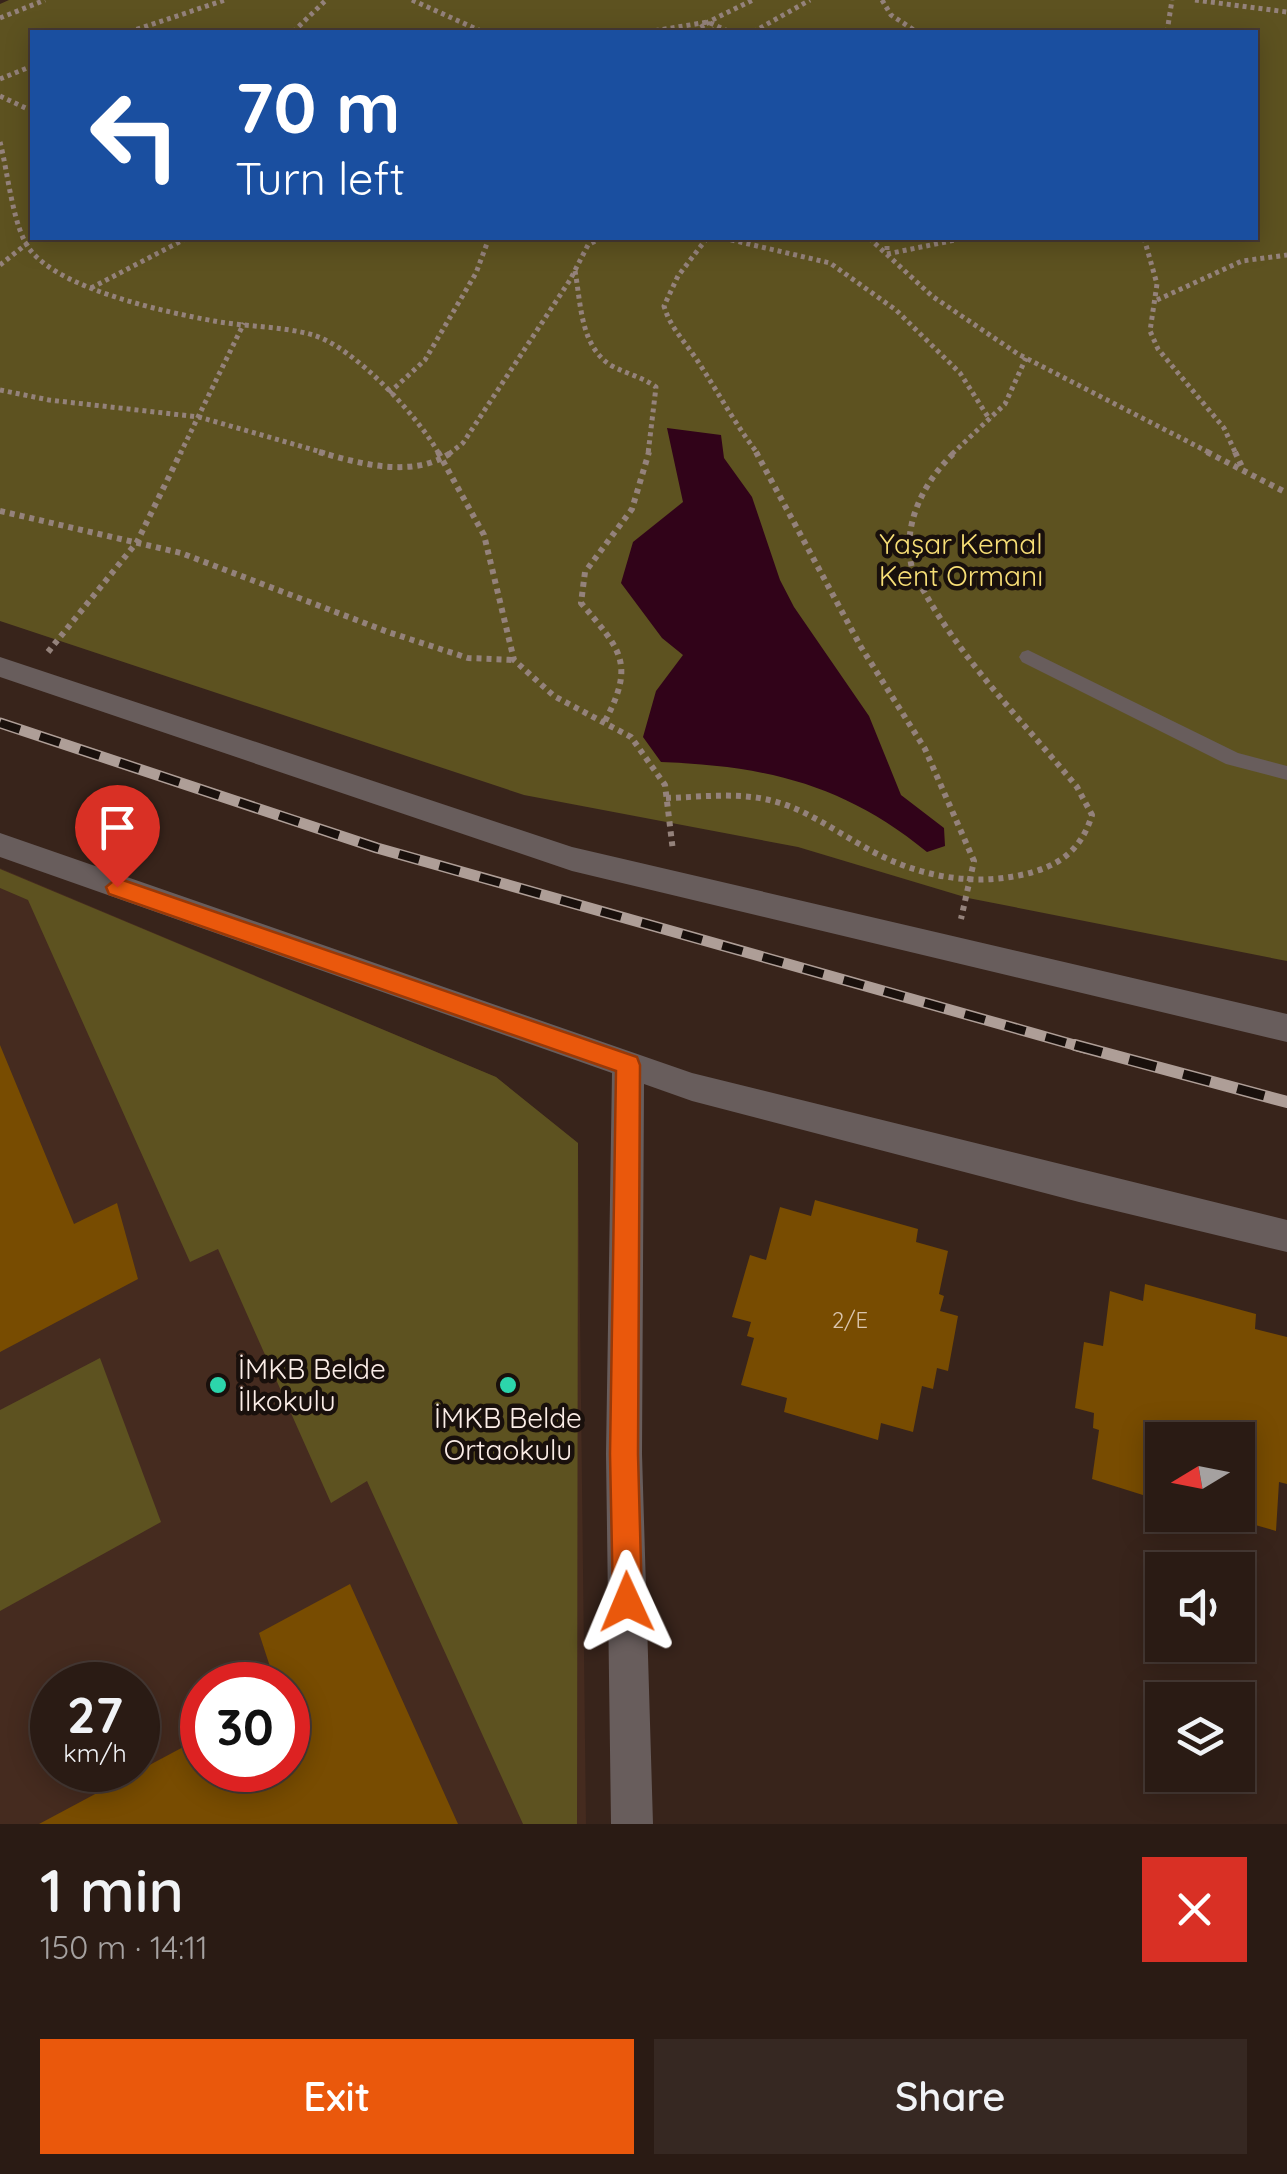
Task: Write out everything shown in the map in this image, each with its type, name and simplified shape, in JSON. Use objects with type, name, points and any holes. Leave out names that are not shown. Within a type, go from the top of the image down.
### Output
[{"type":"street","points":[[14,672],[572,859],[1287,1028]]},
{"type":"street","points":[[0,845],[712,1092],[1078,1187],[1287,1236]]},
{"type":"street","points":[[628,1065],[624,1454],[632,1824]]},
{"type":"lane","points":[[1028,657],[1232,759],[1287,773]]},
{"type":"path","points":[[0,18],[45,0]]},
{"type":"path","points":[[135,30],[225,0]]},
{"type":"path","points":[[295,30],[326,0]]},
{"type":"path","points":[[412,0],[479,30]]},
{"type":"path","points":[[697,30],[754,0]]},
{"type":"path","points":[[757,30],[810,0]]},
{"type":"path","points":[[882,0],[891,15],[915,30]]},
{"type":"path","points":[[1167,30],[1172,0]]},
{"type":"path","points":[[1195,0],[1287,12]]},
{"type":"path","points":[[708,22],[711,30]]},
{"type":"path","points":[[659,30],[708,22],[726,30]]},
{"type":"path","points":[[0,79],[30,67]]},
{"type":"path","points":[[0,96],[30,110]]},
{"type":"path","points":[[0,142],[12,186],[15,222],[26,244],[31,252],[76,285],[213,321],[313,335],[340,348],[389,393],[431,439],[484,535],[514,660],[554,696],[631,737],[664,786],[677,882]]},
{"type":"path","points":[[0,265],[31,240]]},
{"type":"path","points":[[89,289],[184,240]]},
{"type":"path","points":[[389,393],[425,360],[476,274],[488,240]]},
{"type":"path","points":[[0,390],[28,398],[198,417],[354,461],[412,468],[443,461],[463,443],[588,245],[598,240]]},
{"type":"path","points":[[706,240],[678,276],[664,306],[668,320],[698,361],[727,414],[764,462],[861,647],[925,749],[974,861],[954,950]]},
{"type":"path","points":[[731,240],[830,263],[896,310],[960,374],[990,420]]},
{"type":"path","points":[[871,240],[932,296],[1026,358],[1287,493]]},
{"type":"path","points":[[887,240],[887,254]]},
{"type":"path","points":[[887,254],[955,240]]},
{"type":"path","points":[[1145,240],[1158,279],[1158,300],[1150,331],[1158,349],[1224,428],[1244,470]]},
{"type":"path","points":[[1158,300],[1242,261],[1287,255]]},
{"type":"path","points":[[574,270],[588,336],[600,357],[645,377],[656,387],[658,402],[648,467],[632,509],[585,572],[580,603],[620,647],[623,690],[605,722]]},
{"type":"path","points":[[14,672],[137,542],[244,323]]},
{"type":"path","points":[[666,798],[779,802],[890,862],[946,879],[1007,879],[1040,871],[1073,856],[1086,836],[1092,814],[1077,787],[944,626],[912,569],[910,536],[920,496],[938,468],[1005,404],[1026,358]]},
{"type":"path","points":[[0,511],[181,552],[388,632],[468,658],[514,660]]},
{"type":"shaded area","points":[[667,428],[721,435],[724,458],[752,497],[780,580],[794,607],[869,716],[901,795],[944,828],[945,846],[927,852],[865,810],[802,783],[735,768],[661,762],[643,737],[656,691],[683,655],[662,638],[621,583],[633,542],[683,502]]},
{"type":"shaded area","name":"İMKB Belde İlkokulu","points":[[0,868],[496,1077],[578,1143],[586,1824],[0,1824]]},
{"type":"green space","name":"Yaşar Kemal Kent Ormanı","points":[[9,0],[1287,0],[1287,961],[968,898],[798,847],[524,795],[0,621],[0,4]]},
{"type":"green space","points":[[0,869],[496,1077],[578,1143],[577,1824],[523,1824],[367,1481],[331,1503],[218,1249],[190,1262],[28,900],[0,888]]},
{"type":"green space","points":[[100,1358],[161,1522],[0,1611],[0,1410]]},
{"type":"building","points":[[0,1045],[74,1224],[117,1203],[138,1279],[0,1352]]},
{"type":"building","points":[[815,1200],[918,1229],[916,1242],[948,1251],[939,1294],[944,1296],[940,1311],[958,1316],[948,1371],[937,1368],[933,1389],[922,1386],[913,1432],[881,1423],[878,1440],[784,1412],[787,1398],[741,1385],[754,1338],[747,1336],[751,1322],[732,1317],[750,1255],[766,1260],[780,1207],[811,1216]]},
{"type":"building","points":[[1145,1284],[1256,1314],[1255,1329],[1287,1337],[1287,1484],[1279,1482],[1276,1531],[1255,1525],[1255,1422],[1145,1422],[1145,1496],[1092,1479],[1099,1430],[1093,1428],[1094,1413],[1075,1408],[1084,1342],[1103,1346],[1110,1291],[1143,1301]]},
{"type":"building","points":[[350,1584],[458,1824],[39,1824],[99,1792],[160,1792],[160,1759],[180,1749],[180,1792],[310,1792],[310,1662],[268,1662],[259,1633]]},
{"type":"railway","points":[[0,723],[377,848],[1085,1048]]},
{"type":"railway","points":[[1075,1045],[1287,1102]]},
{"type":"place","name":"İMKB Belde İlkokulu","points":[[218,1385]]},
{"type":"place","name":"İMKB Belde Ortaokulu","points":[[508,1385]]},
{"type":"route","points":[[117,887],[628,1065],[624,1454],[627,1602]]}]
